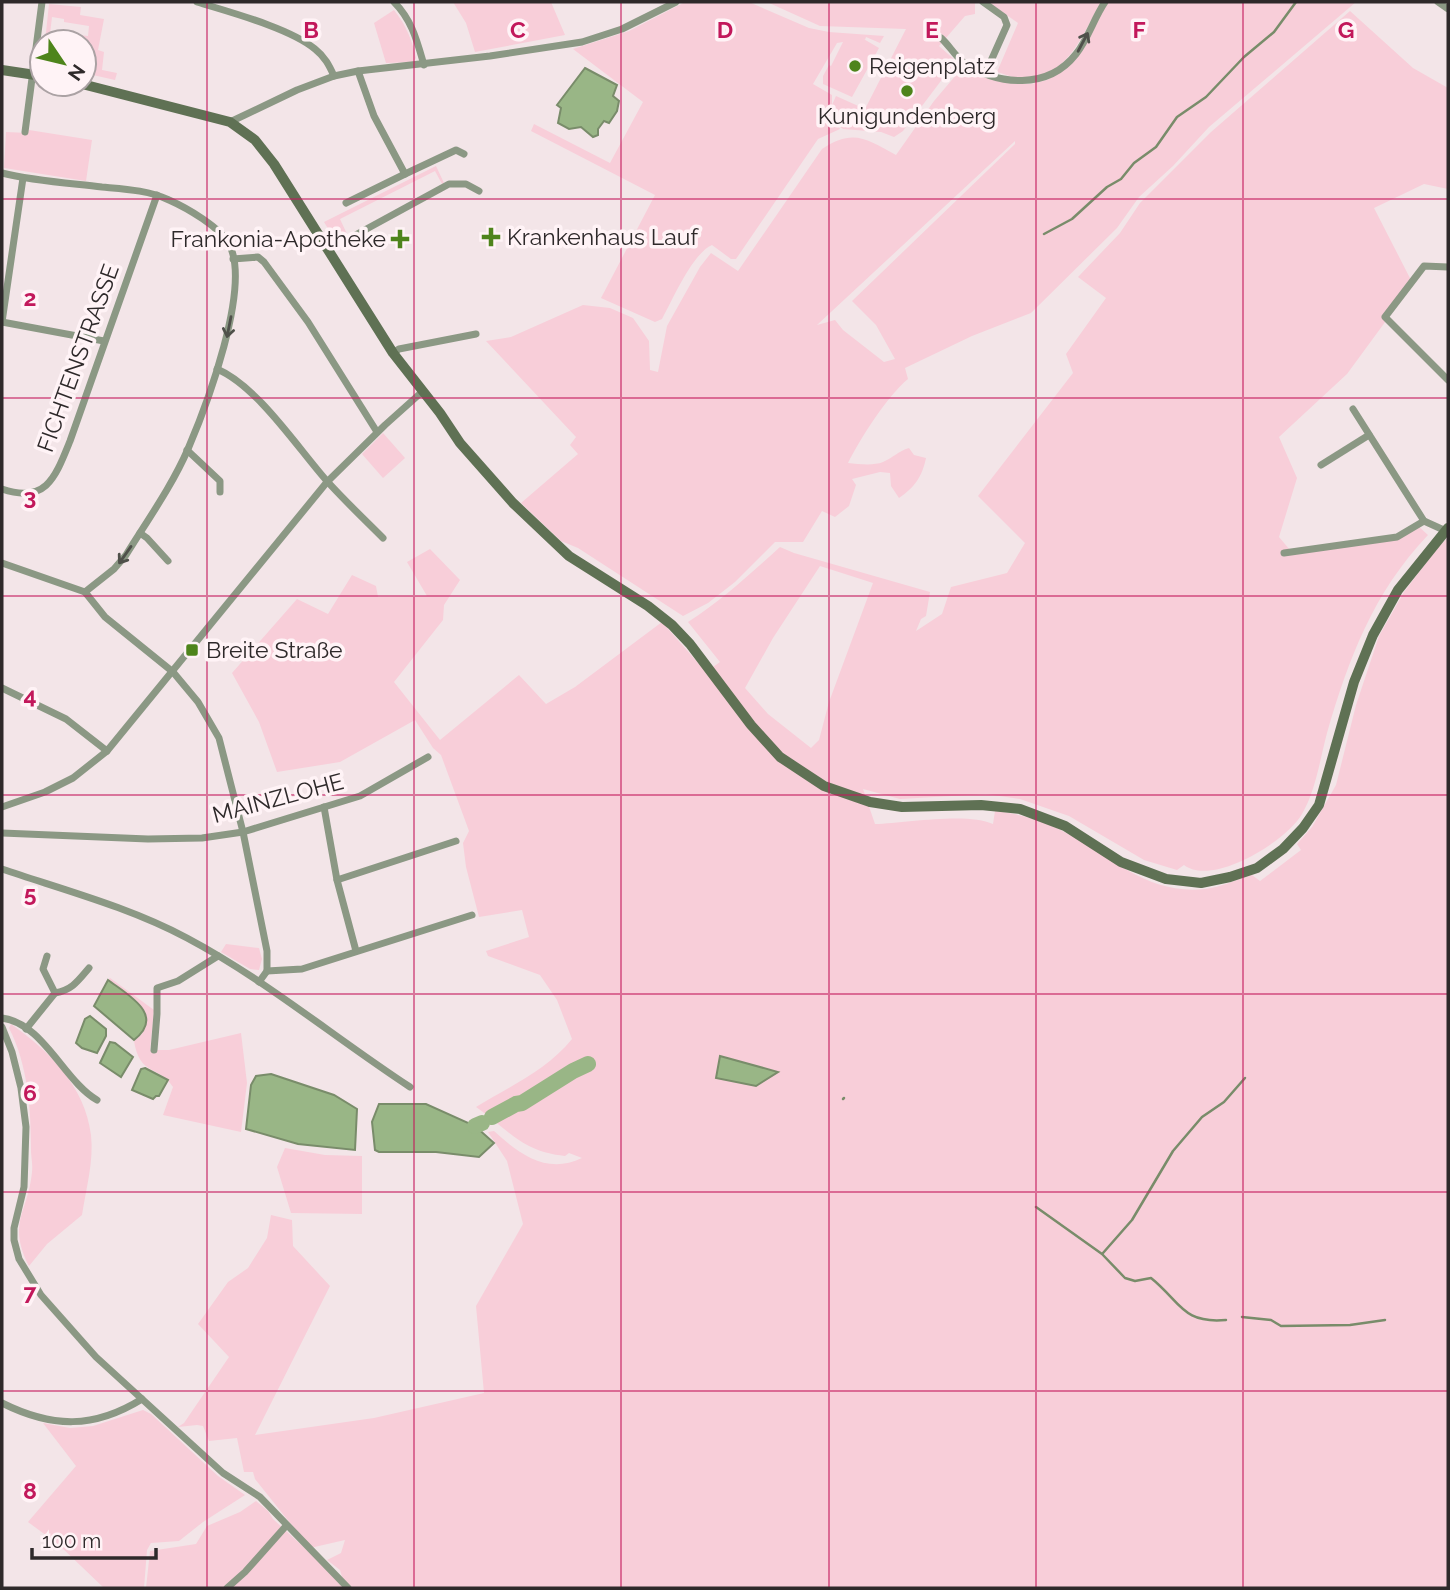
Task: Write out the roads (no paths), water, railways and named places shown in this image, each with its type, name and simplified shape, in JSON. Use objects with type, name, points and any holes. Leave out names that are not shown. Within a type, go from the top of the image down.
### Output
[{"type":"street","points":[[40,28],[42,2]]},
{"type":"street","points":[[197,2],[278,30],[314,47],[326,60],[334,76]]},
{"type":"street","points":[[394,2],[403,11],[417,37],[424,65]]},
{"type":"street","points":[[230,122],[297,90],[334,76],[582,42],[622,29],[677,2]]},
{"type":"street","points":[[983,2],[1004,18],[1007,25],[986,72]]},
{"type":"street","points":[[941,38],[961,61],[986,72],[1004,79],[1041,79],[1063,68],[1077,53],[1105,2]]},
{"type":"street","points":[[1438,2],[1448,9]]},
{"type":"street","points":[[2,70],[28,74]]},
{"type":"street","points":[[358,71],[374,116],[405,174]]},
{"type":"street","points":[[98,88],[230,122],[255,140],[265,150],[393,353],[460,443],[513,503],[569,556],[648,606],[672,625],[690,644],[751,725],[780,757],[814,780],[870,802],[902,807],[981,805],[1020,809],[1065,826],[1121,862],[1166,879],[1202,883],[1257,868],[1283,849],[1303,828],[1319,805],[1354,682],[1373,635],[1398,590],[1447,529],[1424,521],[1353,409]]},
{"type":"street","points":[[26,132],[33,98]]},
{"type":"street","points":[[346,203],[456,150],[464,153]]},
{"type":"street","points":[[2,173],[158,195],[195,214],[221,235],[229,245],[233,259],[232,309],[217,369],[187,450],[120,563],[85,592]]},
{"type":"street","points":[[23,178],[2,322],[104,341]]},
{"type":"street","points":[[328,250],[449,184],[466,184],[479,191]]},
{"type":"street","name":"FICHTENSTRASSE","points":[[2,489],[22,495],[31,494],[48,482],[57,471],[70,442],[158,195]]},
{"type":"street","points":[[233,259],[258,257],[264,262],[308,321],[377,432]]},
{"type":"street","points":[[1448,267],[1424,266],[1385,317],[1448,380]]},
{"type":"street","points":[[393,353],[399,349],[477,334]]},
{"type":"street","points":[[217,369],[234,376],[280,425],[327,482],[383,538]]},
{"type":"street","points":[[2,807],[45,792],[73,778],[107,751],[327,482],[423,391]]},
{"type":"street","points":[[1321,465],[1369,435]]},
{"type":"street","points":[[187,450],[220,481],[220,492]]},
{"type":"street","points":[[1284,553],[1397,537],[1424,521]]},
{"type":"street","points":[[140,533],[168,561]]},
{"type":"street","points":[[2,563],[85,592],[104,617],[173,672],[198,702],[219,738],[243,832],[267,951],[267,971],[259,982]]},
{"type":"street","points":[[2,688],[66,719],[107,751]]},
{"type":"street","name":"MAINZLOHE","points":[[2,833],[148,839],[202,838],[243,832],[360,796],[428,757]]},
{"type":"street","points":[[324,807],[337,880],[355,951]]},
{"type":"street","points":[[337,880],[456,841]]},
{"type":"street","points":[[2,869],[136,913],[218,956],[410,1087]]},
{"type":"street","points":[[267,971],[302,969],[472,915]]},
{"type":"street","points":[[47,956],[43,969],[55,993]]},
{"type":"street","points":[[154,1050],[157,988],[178,981],[218,956]]},
{"type":"street","points":[[26,1029],[55,993],[74,986],[89,968]]},
{"type":"street","points":[[2,1018],[12,1020],[26,1029],[51,1052],[87,1095],[97,1100]]},
{"type":"street","points":[[2,1027],[12,1052],[21,1088],[26,1127],[24,1186],[14,1228],[14,1240],[19,1259],[41,1295],[96,1357],[223,1473],[260,1497],[348,1588]]},
{"type":"street","points":[[2,1054],[12,1052]]},
{"type":"street","points":[[2,1404],[23,1414],[67,1423],[120,1413],[142,1399]]},
{"type":"street","points":[[227,1588],[286,1526]]},
{"type":"waterway","points":[[1044,234],[1072,219],[1107,187],[1121,179],[1134,163],[1156,147],[1177,117],[1206,97],[1244,57],[1274,32],[1296,2]]},
{"type":"waterway","points":[[492,1117],[522,1103],[588,1064]]},
{"type":"waterway","points":[[1103,1253],[1132,1220],[1173,1151],[1202,1117],[1224,1102],[1245,1078]]},
{"type":"waterway","points":[[475,1126],[482,1123]]},
{"type":"waterway","points":[[1036,1207],[1102,1254],[1125,1278],[1135,1281],[1151,1278],[1191,1315],[1211,1320],[1226,1320]]},
{"type":"waterway","points":[[1242,1317],[1271,1320],[1281,1326],[1350,1325],[1385,1320]]},
{"type":"place","name":"Reigenplatz","points":[[855,66]]},
{"type":"place","name":"Kunigundenberg","points":[[907,91]]},
{"type":"place","name":"Krankenhaus Lauf","points":[[491,237]]},
{"type":"place","name":"Frankonia-Apotheke","points":[[400,239]]},
{"type":"place","name":"Breite Straße","points":[[192,650]]}]
